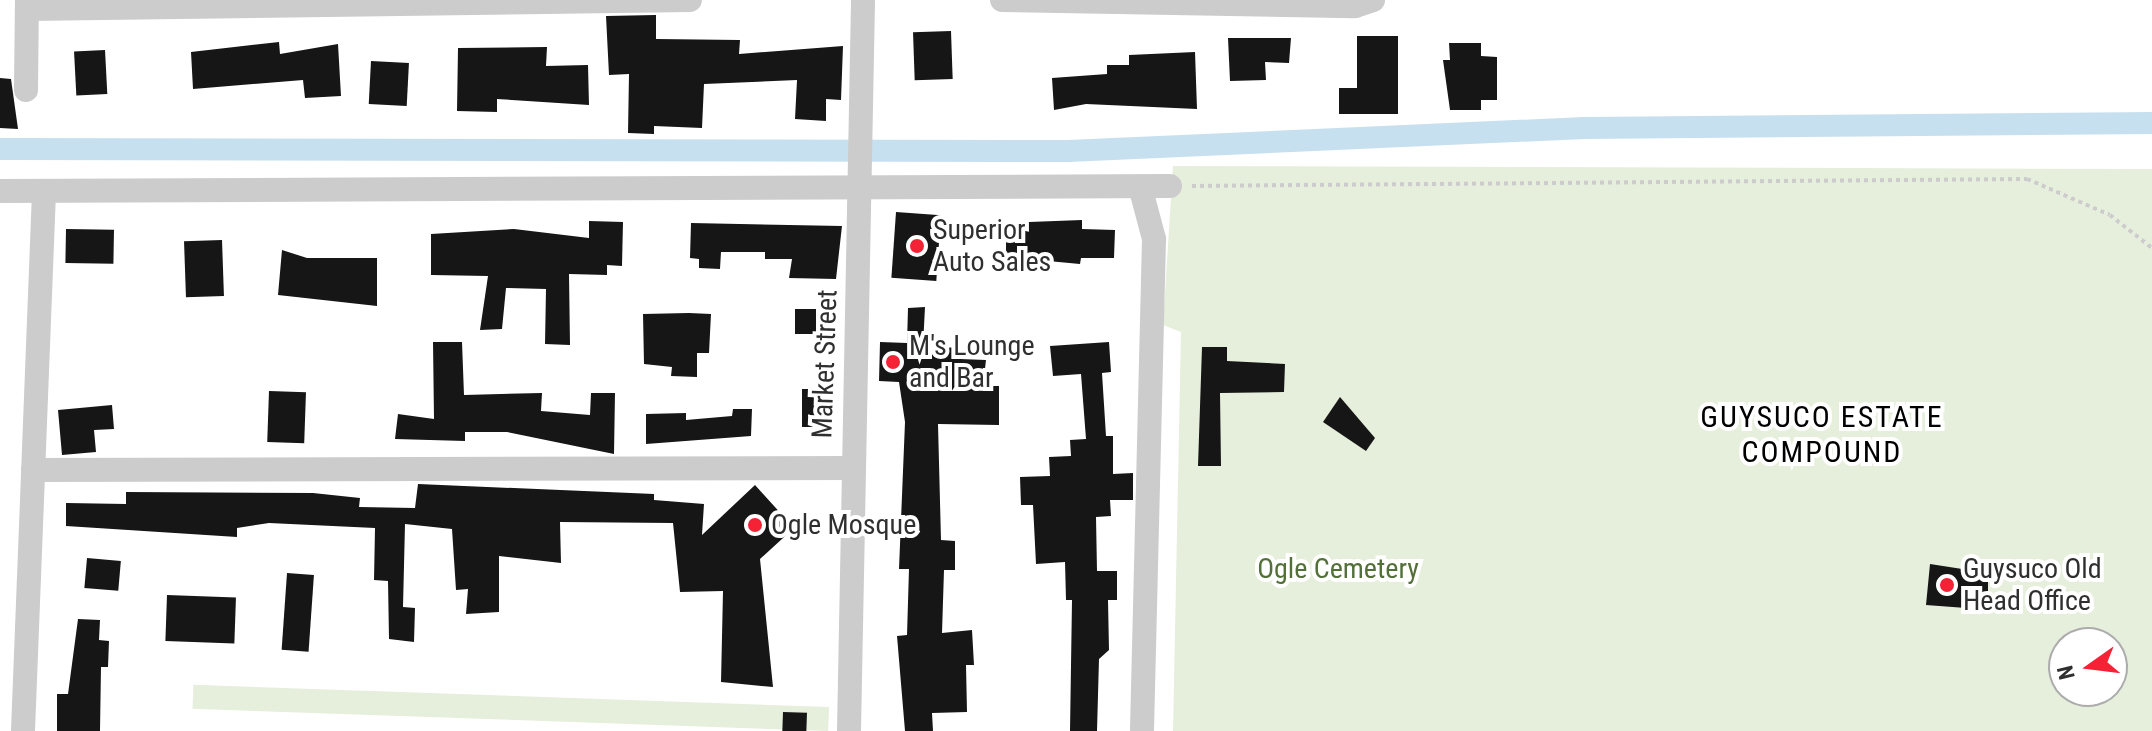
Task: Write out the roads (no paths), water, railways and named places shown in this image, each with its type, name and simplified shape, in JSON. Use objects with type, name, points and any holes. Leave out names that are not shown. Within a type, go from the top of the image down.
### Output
[{"type":"street","points":[[26,90],[27,5],[690,0]]},
{"type":"street","name":"Market Street","points":[[849,731],[852,468],[864,143],[863,0]]},
{"type":"street","points":[[1002,0],[1355,6],[1373,0]]},
{"type":"street","points":[[0,191],[862,177],[1109,183],[1141,190],[1170,186]]},
{"type":"street","points":[[1141,190],[1154,239],[1142,731]]},
{"type":"street","points":[[23,731],[44,191]]},
{"type":"street","points":[[33,470],[852,468]]},
{"type":"waterway","points":[[0,149],[1068,151],[1584,128],[2152,123]]},
{"type":"place","name":"Superior Auto Sales","points":[[917,246]]},
{"type":"place","name":"M's Lounge and Bar","points":[[893,362]]},
{"type":"place","name":"Ogle Mosque","points":[[755,525]]},
{"type":"place","name":"Guysuco Old Head Office","points":[[1947,585]]},
{"type":"district","name":"GUYSUCO ESTATE COMPOUND","points":[[1822,434]]},
{"type":"park label","name":"Ogle Cemetery","points":[[1338,569]]}]
